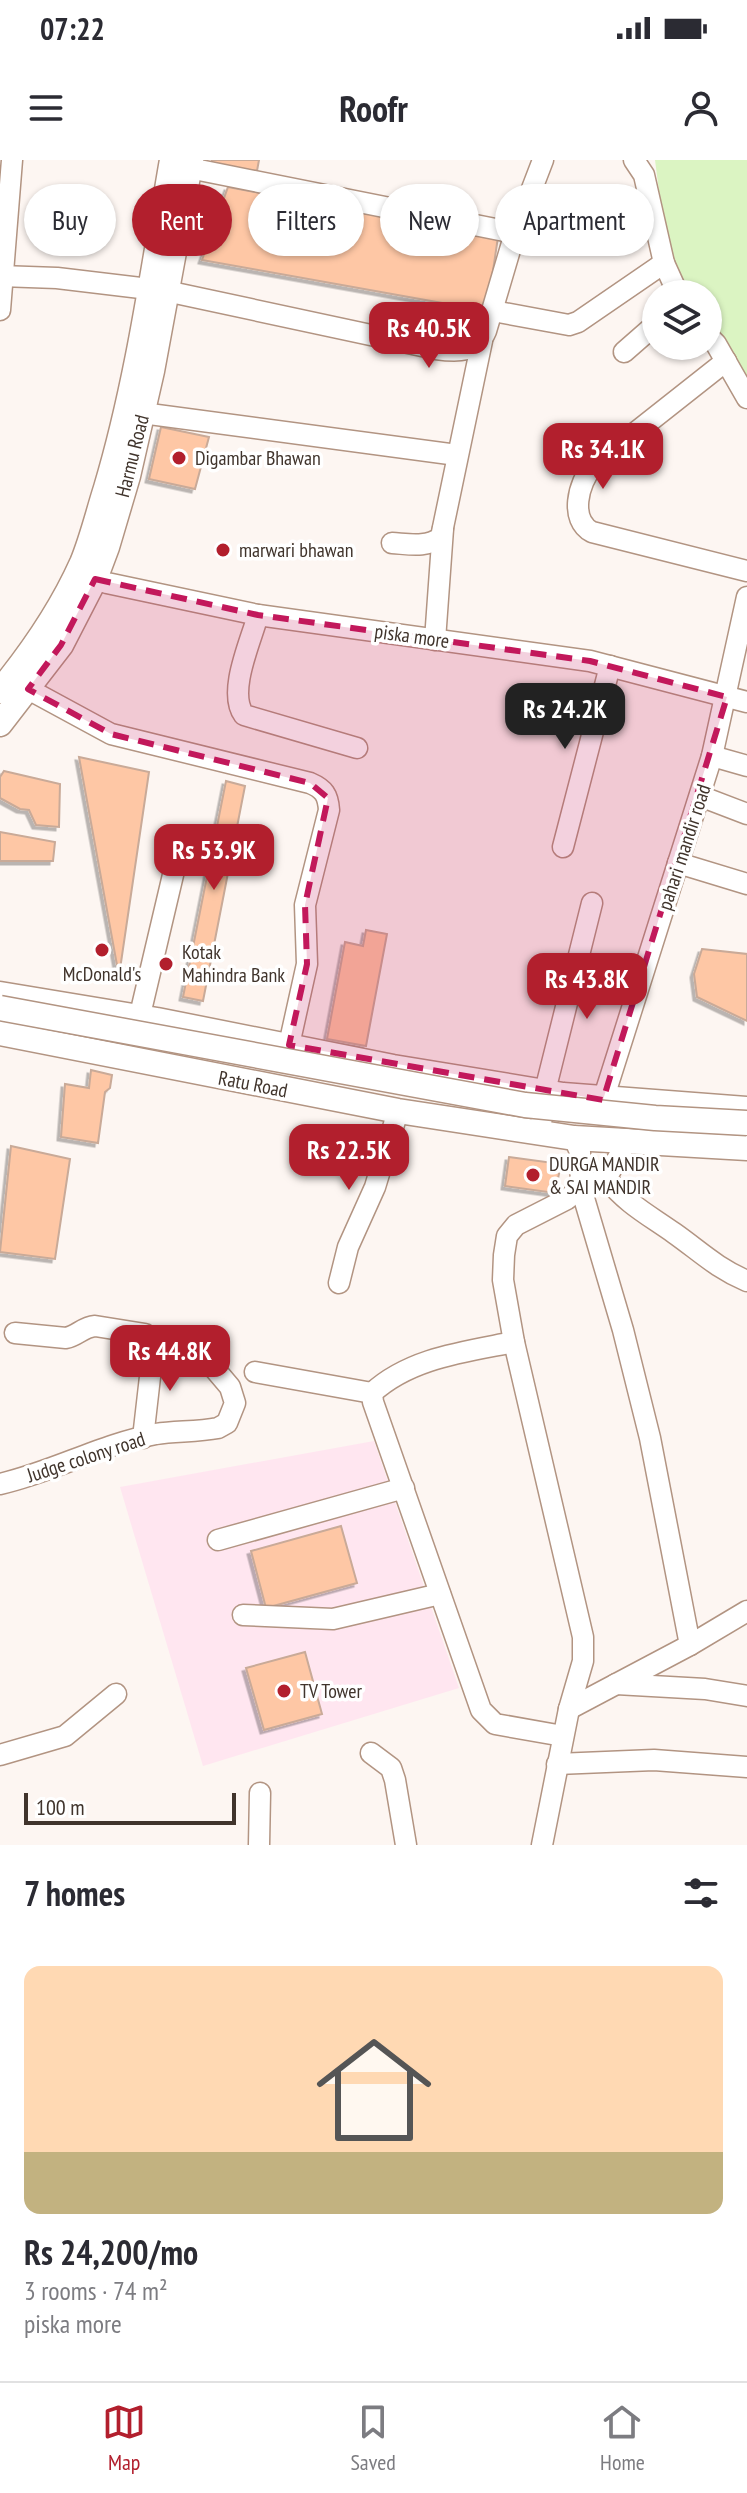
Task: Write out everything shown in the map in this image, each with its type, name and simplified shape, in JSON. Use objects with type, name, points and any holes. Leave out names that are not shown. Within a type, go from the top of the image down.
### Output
[{"type":"main road","name":"Harmu Road","points":[[0,691],[107,547],[142,413],[157,290],[179,162]]},
{"type":"main road","name":"Harmu Road","points":[[0,724],[61,645],[86,576],[92,535],[157,290]]},
{"type":"main road","points":[[0,994],[289,1045],[393,1067],[603,1100],[747,1112]]},
{"type":"main road","points":[[0,1008],[525,1105],[655,1118],[747,1123]]},
{"type":"main road","points":[[0,1022],[523,1119],[742,1144]]},
{"type":"main road","name":"Ratu Road","points":[[0,1033],[398,1111],[586,1138],[742,1144]]},
{"type":"street","points":[[534,184],[543,160]]},
{"type":"street","points":[[634,160],[644,175],[664,263],[672,280]]},
{"type":"street","points":[[179,162],[495,229]]},
{"type":"street","points":[[0,310],[8,164]]},
{"type":"street","points":[[392,543],[421,544],[435,542],[441,537],[482,341],[509,256]]},
{"type":"street","points":[[493,311],[569,325],[578,322],[664,263]]},
{"type":"street","points":[[1,276],[57,278],[157,290],[436,349],[467,350],[482,341]]},
{"type":"street","points":[[624,352],[642,336]]},
{"type":"street","points":[[722,354],[747,398]]},
{"type":"street","points":[[726,361],[593,466],[582,483],[578,512],[583,528],[592,532],[747,571]]},
{"type":"street","points":[[142,413],[457,455]]},
{"type":"street","points":[[435,640],[443,529]]},
{"type":"street","name":"piska more","points":[[86,576],[258,615],[549,653],[737,700]]},
{"type":"street","name":"pahari mandir road","points":[[690,1645],[650,1438],[623,1330],[581,1188],[580,1152],[603,1100],[712,756],[737,700],[747,597]]},
{"type":"street","points":[[258,615],[237,692],[238,708],[244,715],[258,721],[357,748]]},
{"type":"street","points":[[563,847],[610,666]]},
{"type":"street","points":[[28,689],[111,734],[310,783],[323,789],[329,810],[305,905],[307,964],[289,1045]]},
{"type":"street","points":[[712,756],[747,766]]},
{"type":"street","points":[[700,796],[747,814]]},
{"type":"street","points":[[139,1019],[177,858]]},
{"type":"street","points":[[678,863],[747,884]]},
{"type":"street","points":[[540,1132],[545,1091],[592,903]]},
{"type":"street","points":[[339,1283],[348,1247],[375,1187],[398,1111]]},
{"type":"street","points":[[742,1144],[747,1112]]},
{"type":"street","points":[[542,1845],[569,1709],[583,1661],[583,1637],[514,1342],[503,1280],[507,1236],[516,1225],[567,1199],[581,1188],[606,1178],[621,1153],[624,1140]]},
{"type":"street","points":[[606,1178],[624,1200],[676,1234],[719,1269],[747,1281]]},
{"type":"street","name":"Judge colony road","points":[[0,1484],[143,1438],[218,1428],[227,1423],[235,1403],[230,1387],[208,1361],[164,1353],[145,1334],[134,1330],[87,1326],[66,1338],[15,1333]]},
{"type":"street","points":[[143,1438],[154,1342]]},
{"type":"street","points":[[255,1372],[372,1393],[411,1367],[445,1356],[514,1342]]},
{"type":"street","points":[[372,1393],[377,1418],[404,1488],[474,1696],[488,1718],[507,1727],[563,1736]]},
{"type":"street","points":[[218,1540],[404,1488]]},
{"type":"street","points":[[243,1615],[333,1619],[440,1594]]},
{"type":"street","points":[[569,1709],[747,1611]]},
{"type":"street","points":[[612,1684],[705,1689],[747,1696]]},
{"type":"street","points":[[0,1755],[65,1736],[116,1694]]},
{"type":"street","points":[[371,1753],[391,1768],[406,1845]]},
{"type":"street","points":[[557,1764],[654,1760],[747,1767]]},
{"type":"street","points":[[259,1845],[260,1793]]},
{"type":"highlighted area","points":[[95,579],[258,615],[590,661],[727,697],[603,1100],[289,1045],[307,964],[305,905],[328,798],[310,783],[111,734],[28,689],[61,645]]},
{"type":"shaded area","points":[[374,1441],[459,1688],[203,1766],[120,1487]]},
{"type":"green space","points":[[655,160],[747,160],[747,383],[722,341],[722,280],[679,280],[667,254]]},
{"type":"building","points":[[212,160],[259,160],[257,171],[211,165]]},
{"type":"building","points":[[232,188],[248,191],[248,256],[364,256],[364,212],[380,215],[380,256],[479,256],[479,233],[495,236],[487,311],[202,260],[203,256],[232,256]]},
{"type":"building","name":"Digambar Bhawan","points":[[161,427],[209,437],[195,489],[149,479]]},
{"type":"building","points":[[79,757],[149,772],[119,976]]},
{"type":"building","points":[[4,771],[60,784],[59,827],[36,825],[29,810],[20,809],[0,798],[0,777]]},
{"type":"building","points":[[226,781],[245,786],[203,1001],[183,997]]},
{"type":"building","points":[[0,832],[55,842],[53,861],[0,861]]},
{"type":"building","points":[[366,930],[387,934],[366,1046],[327,1039],[345,942],[363,946]]},
{"type":"building","points":[[702,949],[747,954],[747,1021],[697,997],[694,974]]},
{"type":"building","points":[[91,1070],[112,1075],[110,1088],[105,1092],[98,1143],[61,1137],[65,1084],[89,1088]]},
{"type":"building","points":[[11,1146],[70,1159],[55,1259],[0,1252]]},
{"type":"building","name":"DURGA MANDIR & SAI MANDIR","points":[[509,1157],[561,1164],[555,1193],[505,1186]]},
{"type":"building","points":[[341,1526],[357,1583],[266,1608],[251,1551]]},
{"type":"building","name":"TV Tower","points":[[305,1652],[322,1714],[264,1730],[246,1668]]},
{"type":"place","name":"Digambar Bhawan","points":[[179,458]]},
{"type":"place","name":"marwari bhawan","points":[[223,550]]},
{"type":"place","name":"McDonald's","points":[[102,950]]},
{"type":"place","name":"Kotak Mahindra Bank","points":[[166,964]]},
{"type":"place","name":"DURGA MANDIR & SAI MANDIR","points":[[533,1175]]},
{"type":"place","name":"TV Tower","points":[[284,1691]]}]
